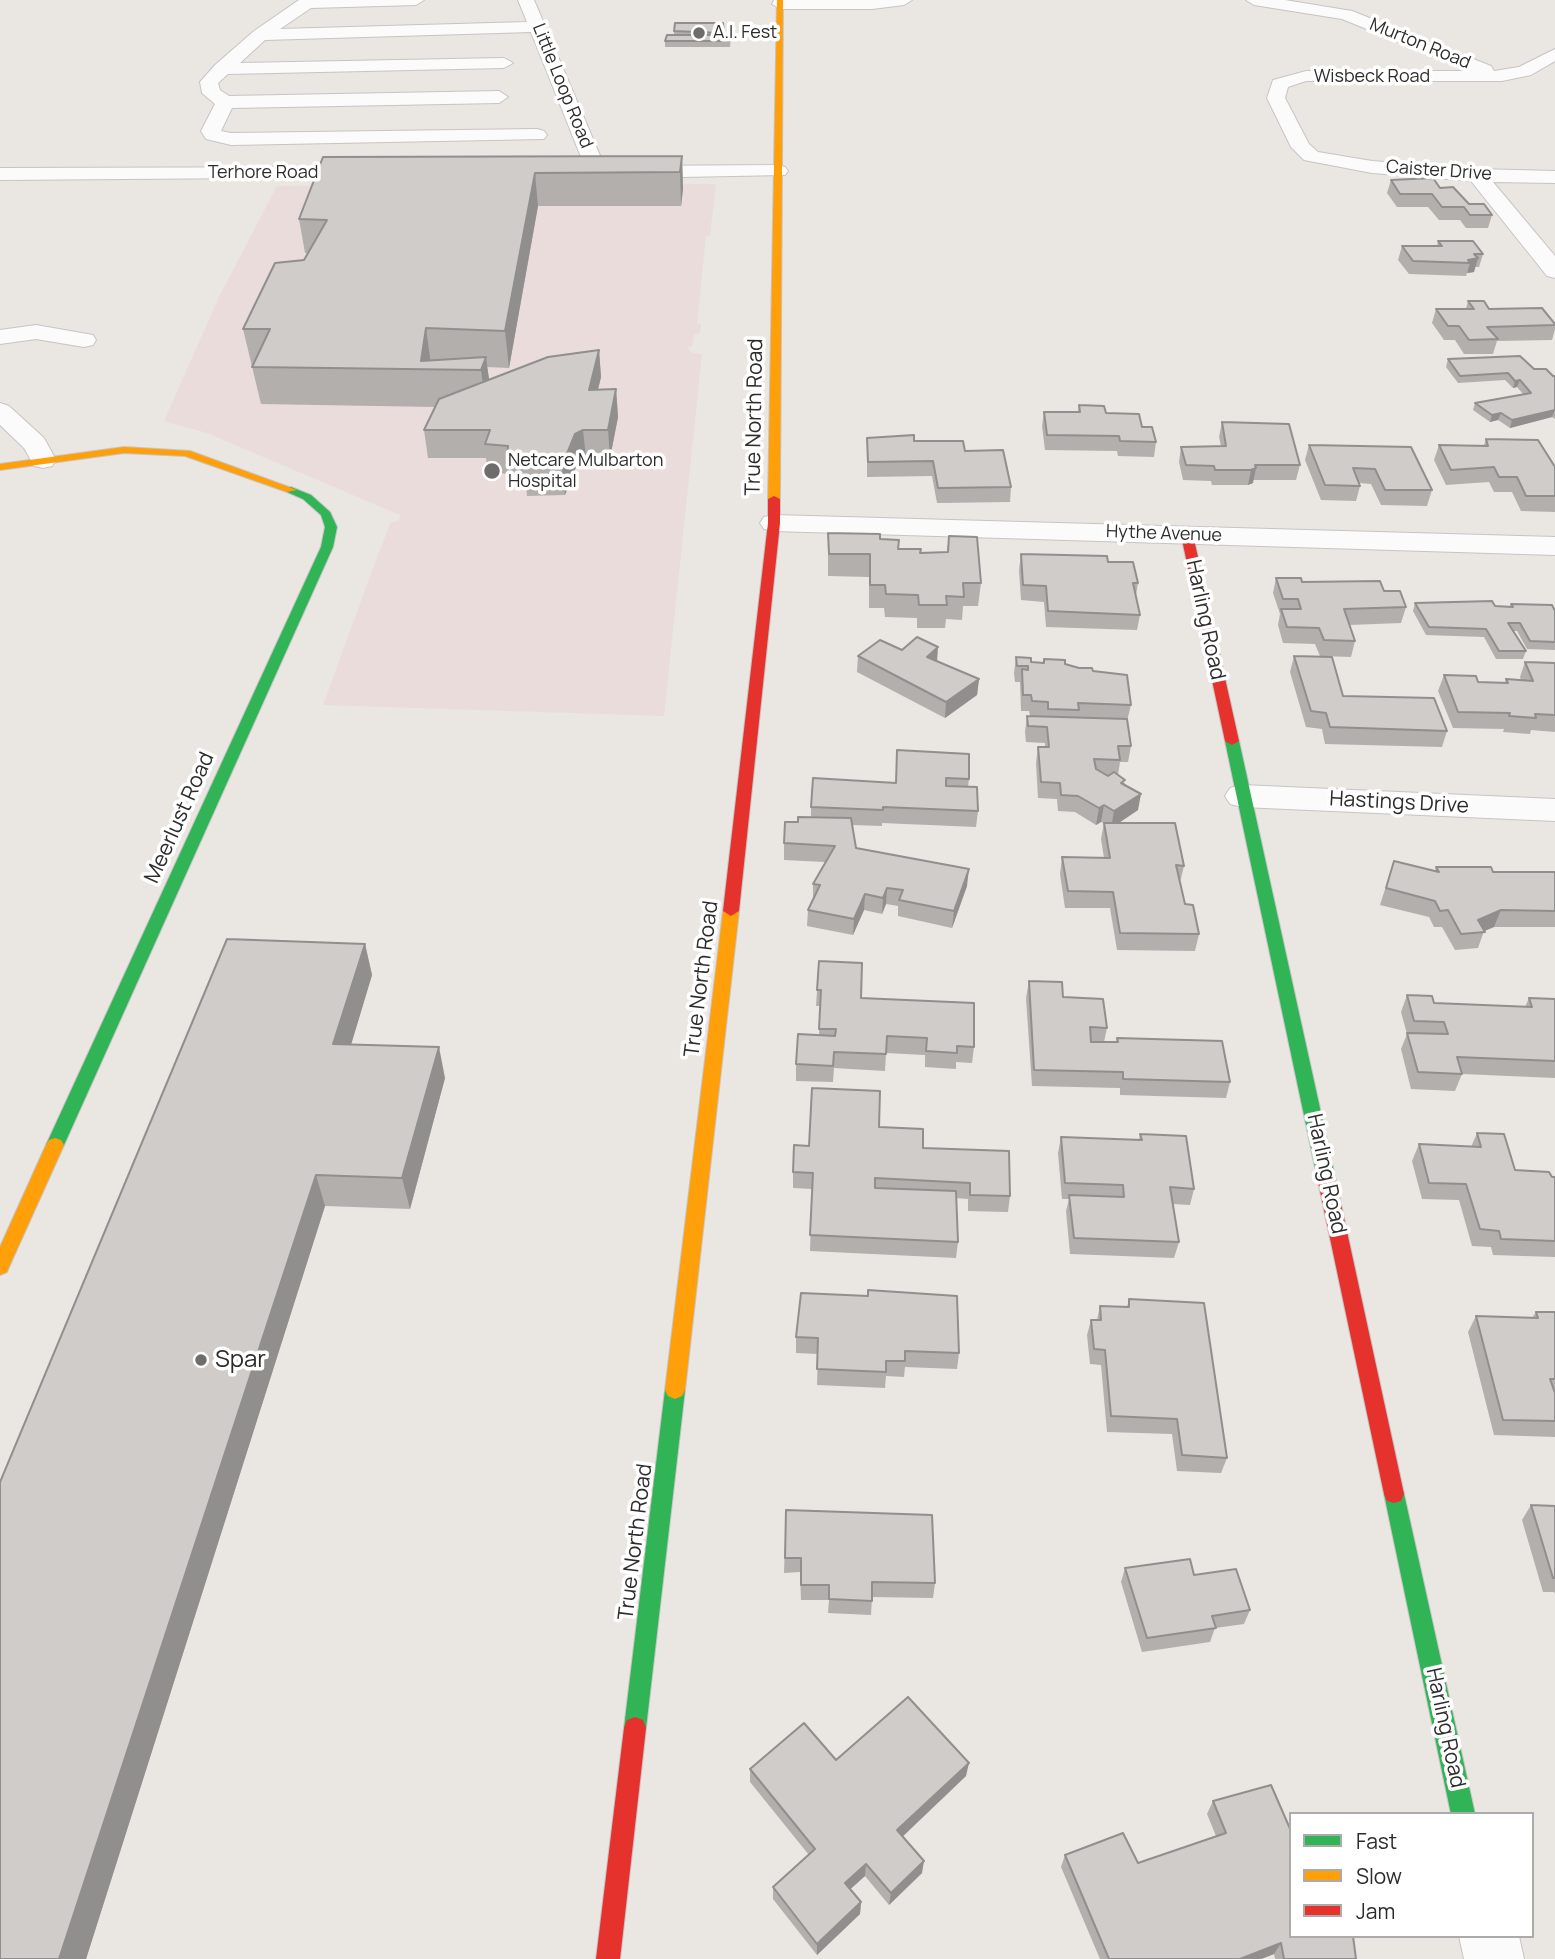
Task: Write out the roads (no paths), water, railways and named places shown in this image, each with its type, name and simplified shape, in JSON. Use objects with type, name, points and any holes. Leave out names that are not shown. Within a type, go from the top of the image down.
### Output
[{"type":"main road","name":"True North Road","points":[[608,1959],[720,1010],[774,523],[780,2]]},
{"type":"main road","name":"Meerlust Road","points":[[0,467],[132,449],[200,456],[307,497],[329,519],[331,527],[327,547],[0,1267]]},
{"type":"main road","name":"Harling Road","points":[[1187,534],[1463,1812]]},
{"type":"street","points":[[415,0],[308,1],[260,35],[221,69],[209,82],[211,93],[225,102],[499,97]]},
{"type":"street","name":"Little Loop Road","points":[[526,0],[597,172]]},
{"type":"street","points":[[780,2],[872,4],[904,0]]},
{"type":"street","name":"Murton Road","points":[[1254,0],[1346,15],[1502,76]]},
{"type":"street","points":[[260,35],[538,27]]},
{"type":"street","name":"Wisbeck Road","points":[[1323,159],[1311,156],[1301,147],[1276,98],[1280,84],[1290,79],[1306,76],[1502,76],[1525,71],[1555,54]]},
{"type":"street","points":[[221,69],[504,63]]},
{"type":"street","points":[[225,102],[211,131],[213,135],[231,139],[537,135]]},
{"type":"street","name":"Caister Drive","points":[[1323,159],[1372,167],[1477,175],[1555,177]]},
{"type":"street","points":[[570,172],[778,171]]},
{"type":"street","name":"Terhore Road","points":[[0,174],[396,173]]},
{"type":"street","points":[[1477,175],[1555,271]]},
{"type":"street","points":[[0,337],[36,332],[84,340]]},
{"type":"street","points":[[0,411],[35,444],[43,460]]},
{"type":"street","name":"Hythe Avenue","points":[[774,523],[1555,546]]},
{"type":"street","name":"Hastings Drive","points":[[1242,796],[1555,810]]},
{"type":"street","points":[[1489,1938],[1494,1959]]},
{"type":"place","name":"A.I. Fest","points":[[699,33]]},
{"type":"place","name":"Netcare Mulbarton Hospital","points":[[492,471]]},
{"type":"place","name":"Spar","points":[[201,1360]]}]
